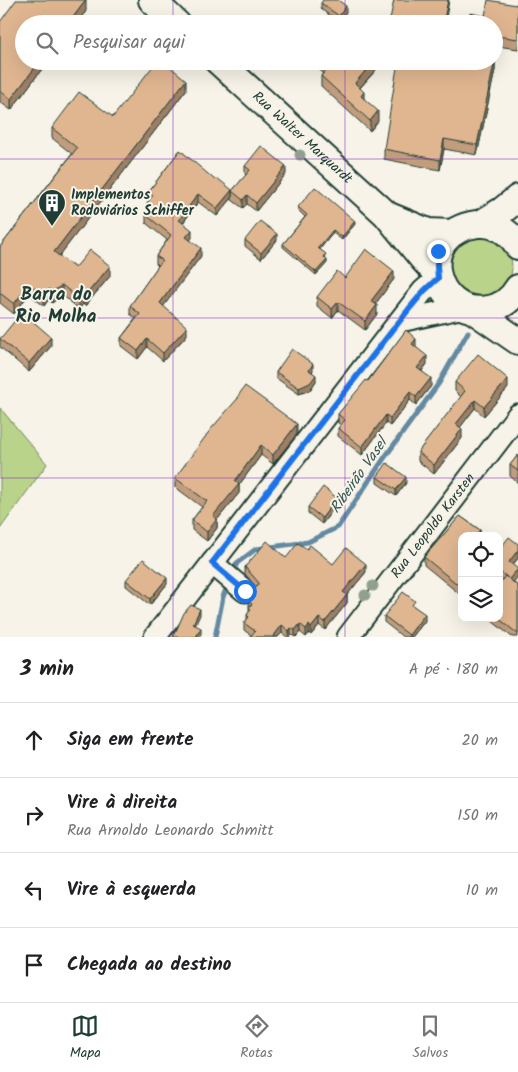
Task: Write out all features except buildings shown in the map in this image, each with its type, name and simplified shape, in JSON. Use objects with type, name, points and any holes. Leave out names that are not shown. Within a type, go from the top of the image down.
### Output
[{"type":"main road","points":[[152,0],[168,15]]},
{"type":"main road","name":"Rua Walter Marquardt","points":[[228,70],[386,214],[438,276],[442,288],[450,298],[469,309]]},
{"type":"main road","points":[[480,224],[518,198]]},
{"type":"main road","name":"Rua Walter Marquardt","points":[[386,214],[428,232],[452,233]]},
{"type":"main road","points":[[438,276],[438,251],[452,233],[464,227],[480,224],[493,225],[505,231],[518,246]]},
{"type":"main road","points":[[469,309],[495,308],[504,304],[513,296],[518,288]]},
{"type":"main road","points":[[469,309],[518,341]]},
{"type":"street","points":[[156,637],[229,578],[400,321],[438,276]]},
{"type":"street","points":[[400,321],[469,309]]},
{"type":"street","name":"Rua Leopoldo Karsten","points":[[348,637],[518,415]]},
{"type":"green space","points":[[481,236],[493,238],[503,245],[510,255],[512,267],[510,279],[503,289],[493,296],[481,298],[469,296],[459,289],[452,279],[450,267],[452,255],[459,245],[469,238]]},
{"type":"green space","points":[[0,408],[47,464],[0,529]]},
{"type":"waterway","name":"Ribeirão Vasel","points":[[232,574],[237,563],[256,549],[308,542],[338,527],[385,457],[439,383],[468,332]]},
{"type":"waterway","name":"Ribeirão Vasel","points":[[215,637],[223,597],[228,584]]},
{"type":"place","name":"Implementos Rodoviários Schiffer","points":[[52,227]]},
{"type":"district","name":"Barra do Rio Molha","points":[[56,306]]},
{"type":"route","points":[[245,591],[212,563],[409,309],[438,278],[438,251]]}]
